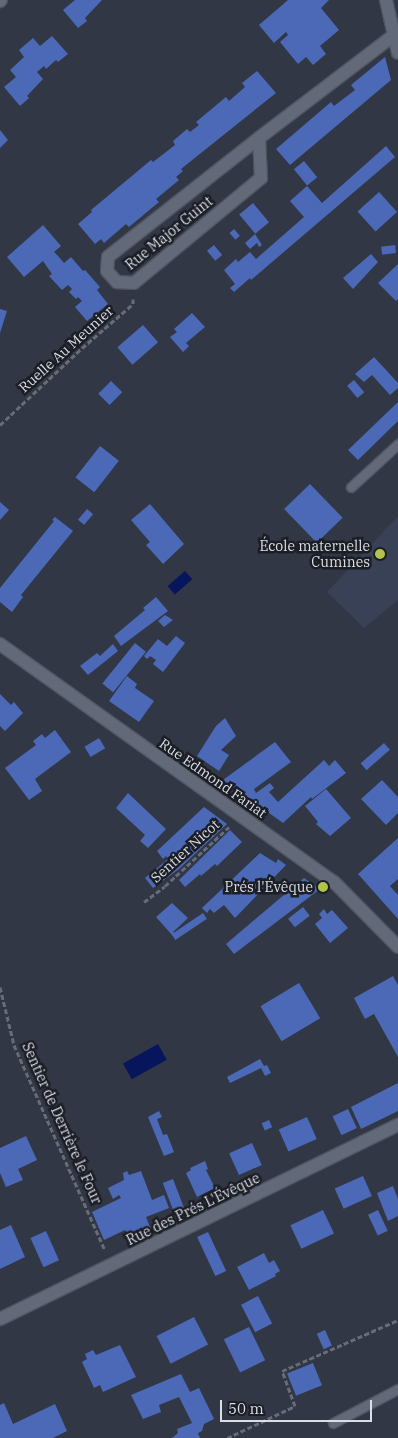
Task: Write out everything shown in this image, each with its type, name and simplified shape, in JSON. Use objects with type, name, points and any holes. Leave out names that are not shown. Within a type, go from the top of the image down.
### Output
[{"type":"street","points":[[386,0],[398,53]]},
{"type":"street","name":"Rue Major Guint","points":[[258,138],[261,178],[134,283],[117,282],[107,272],[108,257],[258,138],[394,34]]},
{"type":"street","name":"Rue Edmond Fariat","points":[[0,644],[334,882],[398,947]]},
{"type":"street","name":"Rue des Prés L'Évêque","points":[[0,1319],[398,1125]]},
{"type":"lane","points":[[352,487],[398,444]]},
{"type":"lane","points":[[333,1423],[398,1389]]},
{"type":"path","name":"Ruelle Au Meunier","points":[[0,425],[82,348],[133,304],[134,283]]},
{"type":"path","name":"Sentier Nicot","points":[[144,902],[165,886],[241,816]]},
{"type":"path","name":"Sentier de Derrière le Four","points":[[0,987],[14,1045],[112,1265]]},
{"type":"path","points":[[227,1438],[295,1406],[282,1371],[398,1320]]},
{"type":"shaded area","name":"École maternelle Cumines","points":[[398,516],[398,600],[364,628],[327,592]]},
{"type":"shaded area","points":[[185,571],[192,579],[175,594],[168,586]]},
{"type":"shaded area","points":[[158,1044],[167,1060],[132,1079],[123,1063]]},
{"type":"building","points":[[75,0],[102,0],[85,18],[87,21],[78,28],[63,10]]},
{"type":"building","points":[[288,0],[329,0],[321,8],[339,30],[320,46],[326,54],[313,65],[306,57],[298,64],[280,42],[288,35],[286,32],[274,43],[259,25]]},
{"type":"building","points":[[52,36],[68,54],[58,62],[56,60],[46,69],[44,66],[37,72],[43,79],[27,96],[29,98],[20,106],[4,87],[16,77],[10,70],[24,57],[19,50],[33,38],[40,46]]},
{"type":"building","points":[[385,57],[391,80],[290,165],[276,149],[331,102],[334,106],[355,90],[351,85]]},
{"type":"building","points":[[257,71],[276,93],[181,169],[183,171],[176,177],[179,180],[156,199],[159,202],[129,227],[126,224],[104,243],[101,239],[95,244],[78,224],[92,212],[91,210],[151,160],[153,162],[175,145],[173,141],[187,129],[190,132],[199,125],[196,122],[226,97],[229,101],[245,87],[242,83]]},
{"type":"building","points":[[0,130],[8,140],[0,148]]},
{"type":"building","points":[[386,146],[395,157],[251,280],[250,278],[234,292],[230,288],[235,284],[224,270],[236,259],[238,262],[250,252],[256,259],[304,217],[290,201],[307,186],[322,203]]},
{"type":"building","points":[[304,161],[317,177],[307,186],[294,169]]},
{"type":"building","points":[[379,192],[397,212],[376,231],[357,211]]},
{"type":"building","points":[[253,203],[269,222],[255,234],[239,215]]},
{"type":"building","points":[[43,225],[61,246],[54,252],[64,263],[71,257],[83,271],[85,270],[100,287],[97,290],[108,304],[87,321],[75,307],[82,301],[78,297],[76,299],[69,292],[72,289],[68,285],[62,290],[49,276],[52,274],[43,261],[24,277],[7,257]]},
{"type":"building","points":[[234,229],[240,236],[235,240],[229,233]]},
{"type":"building","points":[[255,234],[262,245],[259,247],[257,243],[250,249],[245,243]]},
{"type":"building","points":[[214,245],[222,255],[215,261],[207,251]]},
{"type":"building","points":[[395,245],[396,253],[382,255],[381,247]]},
{"type":"building","points":[[371,254],[378,262],[353,289],[343,278]]},
{"type":"building","points":[[398,264],[398,299],[396,301],[378,283]]},
{"type":"building","points":[[0,309],[7,311],[0,333]]},
{"type":"building","points":[[192,313],[205,327],[186,343],[189,346],[183,352],[170,337],[177,332],[174,329]]},
{"type":"building","points":[[143,325],[158,342],[132,365],[117,347]]},
{"type":"building","points":[[374,357],[398,383],[398,388],[390,395],[372,375],[364,382],[355,374]]},
{"type":"building","points":[[354,380],[364,392],[357,398],[347,386]]},
{"type":"building","points":[[111,381],[122,392],[110,405],[98,394]]},
{"type":"building","points":[[398,402],[398,421],[358,460],[348,450]]},
{"type":"building","points":[[100,446],[119,461],[94,492],[75,478]]},
{"type":"building","points":[[310,484],[343,518],[317,543],[284,509]]},
{"type":"building","points":[[0,502],[9,510],[0,520]]},
{"type":"building","points":[[150,504],[184,544],[163,564],[146,545],[150,542],[131,520]]},
{"type":"building","points":[[87,509],[93,514],[84,525],[78,520]]},
{"type":"building","points":[[55,517],[73,531],[21,595],[23,597],[12,612],[0,602],[0,588],[54,521],[52,520]]},
{"type":"building","points":[[156,597],[168,611],[121,646],[114,636],[145,610],[143,608]]},
{"type":"building","points":[[165,615],[173,620],[164,627],[158,621]]},
{"type":"building","points":[[176,636],[185,643],[163,672],[153,664],[156,660],[150,656],[147,659],[144,656],[158,639],[167,646]]},
{"type":"building","points":[[135,643],[146,652],[113,692],[102,683]]},
{"type":"building","points":[[113,644],[118,651],[88,675],[80,666],[97,653],[100,656]]},
{"type":"building","points":[[127,676],[137,684],[135,688],[154,701],[139,722],[109,701]]},
{"type":"building","points":[[0,694],[11,705],[14,702],[23,713],[5,731],[0,726]]},
{"type":"building","points":[[225,718],[236,736],[221,750],[229,755],[219,771],[197,756],[216,726]]},
{"type":"building","points":[[55,730],[71,752],[35,779],[42,791],[29,800],[5,768],[36,745],[33,741],[42,734],[45,738]]},
{"type":"building","points":[[99,738],[105,748],[91,757],[84,747]]},
{"type":"building","points":[[275,742],[291,762],[254,789],[256,793],[270,783],[274,788],[269,792],[278,802],[324,760],[329,766],[335,760],[346,773],[312,799],[311,797],[283,823],[223,780]]},
{"type":"building","points":[[384,743],[390,750],[367,770],[361,763]]},
{"type":"building","points":[[382,780],[398,797],[398,813],[386,825],[361,799]]},
{"type":"building","points":[[326,789],[351,818],[330,836],[316,824],[318,822],[305,806]]},
{"type":"building","points":[[128,793],[166,829],[148,848],[140,841],[145,835],[116,808]]},
{"type":"building","points":[[204,807],[227,824],[179,869],[153,888],[145,878],[168,859],[166,856],[163,859],[157,851]]},
{"type":"building","points":[[230,830],[242,842],[217,866],[215,864],[185,887],[179,880]]},
{"type":"building","points":[[398,838],[398,879],[390,886],[398,895],[398,919],[358,874]]},
{"type":"building","points":[[260,853],[276,863],[278,859],[286,865],[235,918],[224,905],[214,913],[210,909],[207,913],[202,908]]},
{"type":"building","points":[[304,878],[320,889],[234,954],[226,944]]},
{"type":"building","points":[[172,903],[188,918],[173,932],[175,934],[173,936],[156,917]]},
{"type":"building","points":[[303,907],[310,916],[295,927],[288,919]]},
{"type":"building","points":[[324,909],[327,914],[332,910],[348,928],[330,943],[315,924],[322,918],[319,914]]},
{"type":"building","points":[[203,913],[207,919],[175,940],[171,934]]},
{"type":"building","points":[[393,976],[398,985],[398,1057],[374,1014],[365,1019],[354,998]]},
{"type":"building","points":[[299,983],[320,1018],[282,1041],[260,1006]]},
{"type":"building","points":[[260,1059],[264,1066],[267,1065],[271,1073],[265,1076],[261,1068],[230,1083],[227,1077]]},
{"type":"building","points":[[398,1083],[398,1111],[361,1129],[351,1107]]},
{"type":"building","points":[[348,1109],[357,1128],[341,1135],[333,1116]]},
{"type":"building","points":[[159,1111],[162,1117],[157,1119],[163,1135],[167,1134],[174,1152],[164,1156],[148,1117]]},
{"type":"building","points":[[307,1117],[317,1139],[288,1152],[279,1130]]},
{"type":"building","points":[[269,1120],[272,1127],[265,1130],[262,1123]]},
{"type":"building","points":[[26,1136],[37,1160],[18,1169],[23,1180],[6,1187],[0,1173],[0,1148]]},
{"type":"building","points":[[252,1143],[262,1165],[239,1175],[229,1153]]},
{"type":"building","points":[[205,1161],[208,1169],[206,1170],[215,1188],[197,1197],[186,1173],[191,1170],[190,1168]]},
{"type":"building","points":[[127,1171],[129,1175],[141,1171],[152,1200],[164,1195],[169,1208],[146,1217],[150,1227],[153,1225],[155,1229],[139,1236],[137,1230],[128,1234],[125,1230],[104,1240],[92,1212],[121,1198],[119,1195],[113,1199],[108,1188],[124,1180],[123,1173]]},
{"type":"building","points":[[363,1176],[372,1196],[344,1209],[335,1189]]},
{"type":"building","points":[[173,1179],[185,1211],[175,1215],[163,1183]]},
{"type":"building","points":[[393,1186],[398,1199],[398,1216],[388,1221],[377,1193]]},
{"type":"building","points":[[323,1210],[334,1234],[301,1249],[290,1225]]},
{"type":"building","points":[[378,1210],[388,1231],[378,1235],[368,1215]]},
{"type":"building","points":[[11,1225],[25,1257],[0,1269],[0,1230]]},
{"type":"building","points":[[46,1231],[59,1260],[43,1267],[30,1238]]},
{"type":"building","points":[[208,1232],[226,1271],[215,1276],[197,1237]]},
{"type":"building","points":[[264,1253],[269,1263],[274,1260],[280,1271],[275,1274],[276,1276],[249,1290],[237,1267]]},
{"type":"building","points":[[258,1296],[272,1324],[255,1332],[241,1305]]},
{"type":"building","points":[[194,1317],[208,1345],[171,1364],[157,1336]]},
{"type":"building","points":[[249,1327],[265,1360],[240,1373],[224,1339]]},
{"type":"building","points":[[325,1330],[332,1346],[324,1349],[317,1334]]},
{"type":"building","points":[[120,1345],[136,1377],[103,1392],[100,1385],[94,1388],[82,1362],[87,1359],[85,1354],[93,1350],[96,1355]]},
{"type":"building","points":[[313,1363],[322,1385],[296,1396],[287,1373]]},
{"type":"building","points":[[181,1374],[190,1392],[199,1388],[214,1419],[204,1424],[202,1431],[198,1433],[200,1438],[172,1438],[178,1433],[177,1429],[192,1423],[179,1397],[159,1405],[161,1412],[143,1419],[131,1395]]},
{"type":"building","points":[[4,1403],[13,1424],[55,1404],[67,1431],[53,1438],[0,1438],[0,1405]]},
{"type":"place","name":"École maternelle Cumines","points":[[380,554]]},
{"type":"place","name":"Prés l'Évêque","points":[[323,887]]}]
